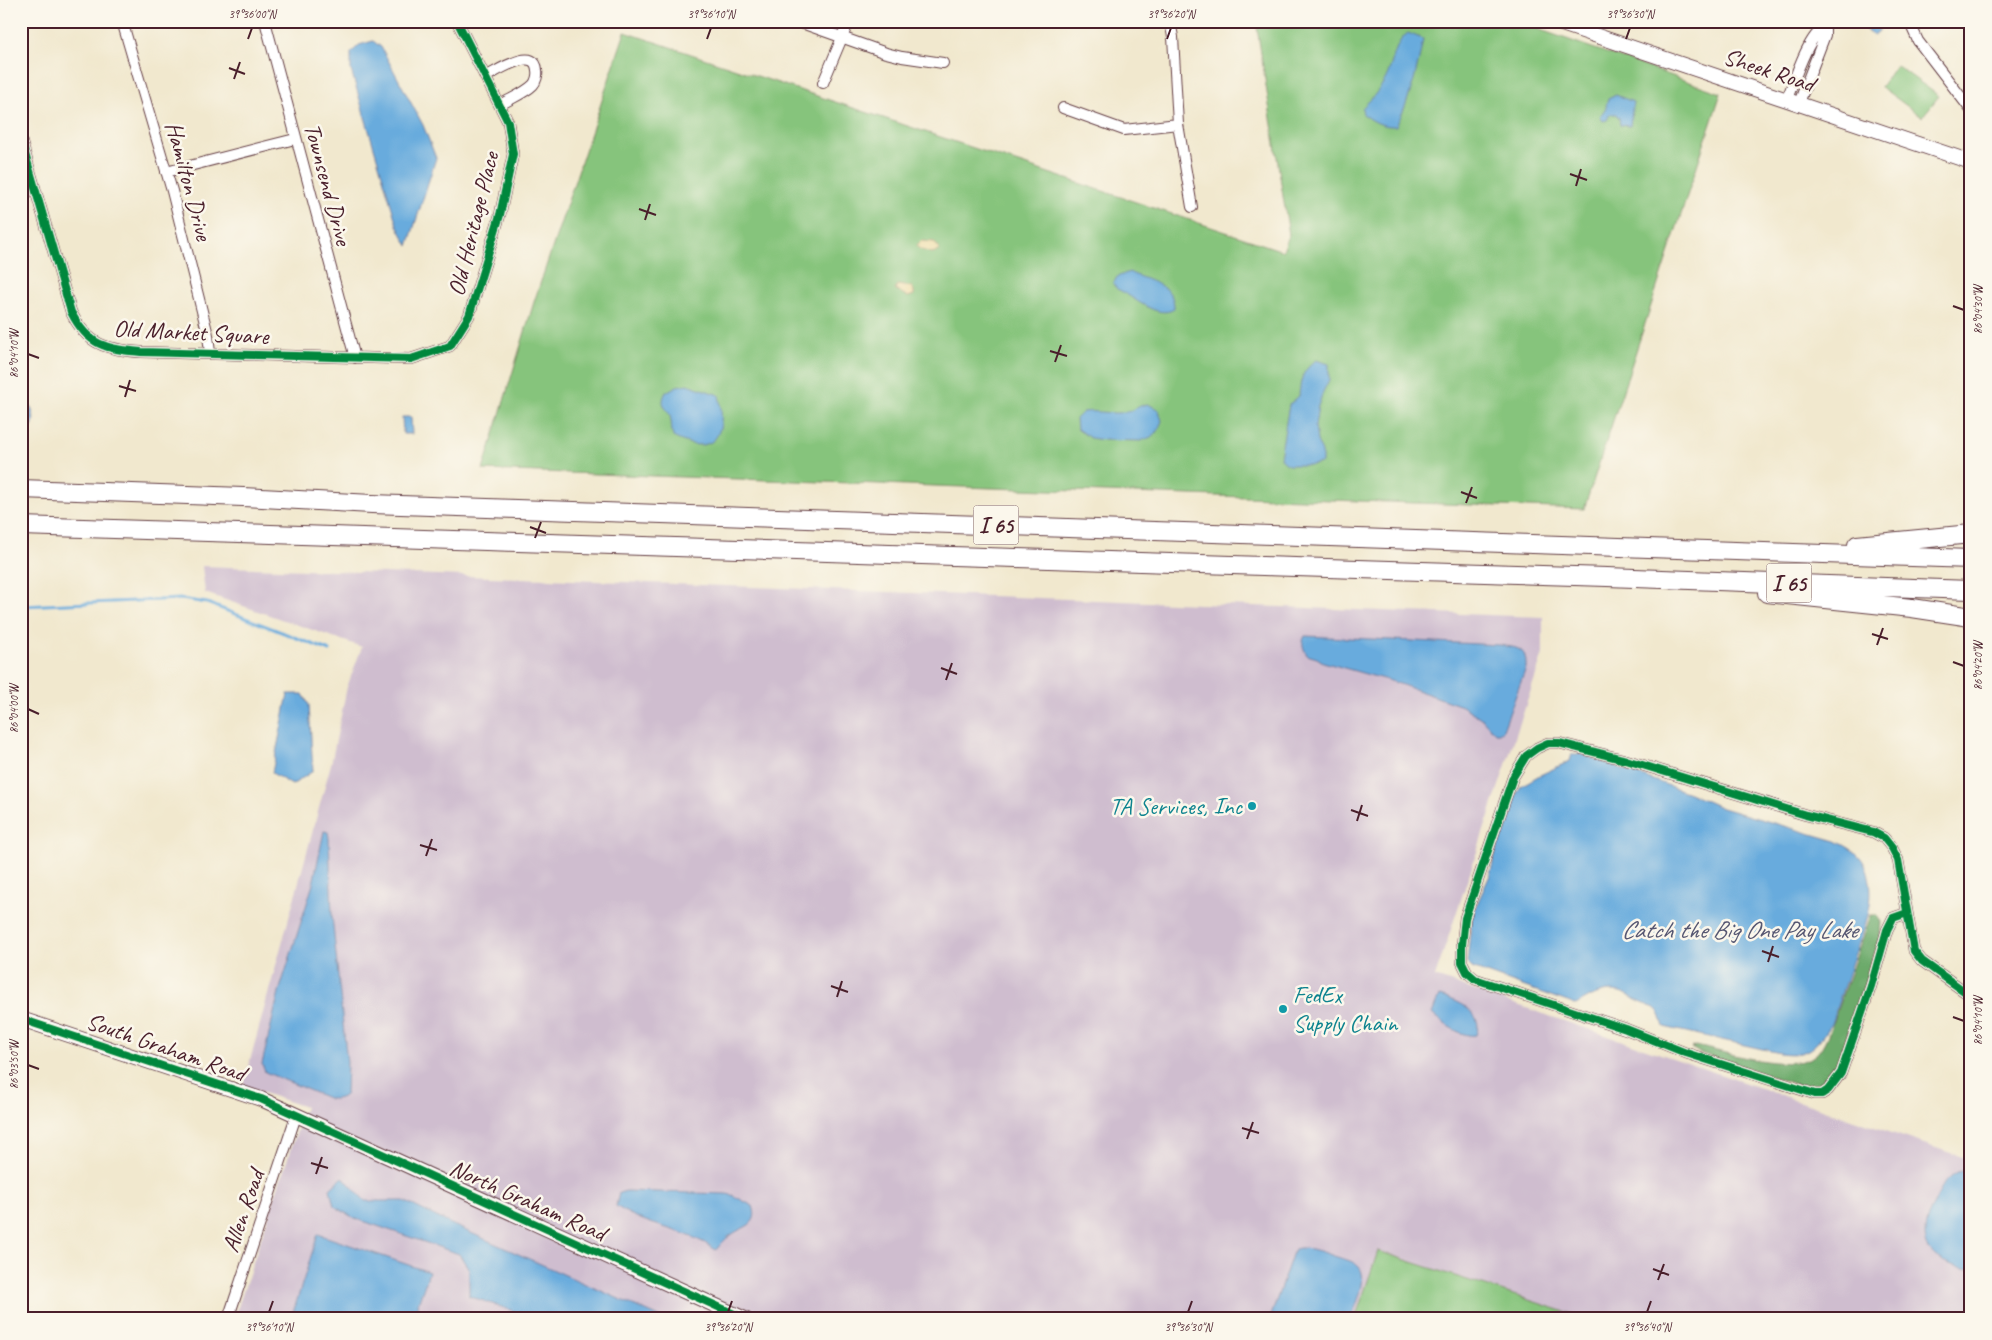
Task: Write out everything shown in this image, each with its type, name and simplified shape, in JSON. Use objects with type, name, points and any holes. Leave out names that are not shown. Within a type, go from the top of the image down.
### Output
[{"type":"highway","name":"I 65","points":[[21,489],[243,496],[382,504],[1971,559]]},
{"type":"highway","name":"I 65","points":[[21,526],[1971,590]]},
{"type":"highway","points":[[1788,552],[1971,534]]},
{"type":"highway","points":[[1607,577],[1912,608],[1971,616]]},
{"type":"street","name":"Hamilton Drive","points":[[122,21],[166,172],[208,335],[210,353]]},
{"type":"street","name":"Townsend Drive","points":[[264,21],[355,358]]},
{"type":"street","name":"Old Heritage Place","points":[[355,358],[411,359],[450,346],[469,316],[500,215],[513,154],[508,122],[457,21]]},
{"type":"street","points":[[796,21],[843,39],[902,57],[943,63]]},
{"type":"street","points":[[822,83],[843,39],[849,21]]},
{"type":"street","points":[[1170,21],[1173,37],[1178,124],[1192,208]]},
{"type":"street","name":"Sheek Road","points":[[1553,21],[1971,162]]},
{"type":"street","points":[[1909,21],[1918,41],[1971,110]]},
{"type":"street","points":[[1793,101],[1825,35],[1827,24]]},
{"type":"street","points":[[486,77],[515,61],[531,60],[537,67],[537,76],[533,86],[500,105]]},
{"type":"street","points":[[1063,108],[1124,130],[1178,124]]},
{"type":"street","points":[[166,172],[295,138]]},
{"type":"street","name":"Old Market Square","points":[[21,140],[71,312],[78,327],[88,338],[103,347],[114,350],[355,358]]},
{"type":"street","points":[[1907,912],[1893,918],[1887,930],[1871,986],[1841,1073],[1828,1090],[1822,1094],[1815,1094],[1686,1053],[1626,1029],[1474,979],[1467,972],[1462,962],[1465,918],[1513,777],[1526,756],[1548,743],[1559,743],[1626,760],[1806,815],[1873,832],[1888,843],[1898,860],[1914,951],[1922,961],[1971,996]]},
{"type":"street","name":"South Graham Road","points":[[21,1019],[261,1099],[296,1116]]},
{"type":"street","name":"Allen Road","points":[[228,1319],[296,1116]]},
{"type":"street","name":"North Graham Road","points":[[296,1116],[745,1319]]},
{"type":"shaded area","points":[[202,566],[1543,617],[1543,654],[1435,977],[1971,1160],[1971,1319],[234,1319],[305,1107],[243,1086],[331,764],[347,687],[362,647],[205,593]]},
{"type":"green space","points":[[1256,21],[1515,21],[1721,93],[1584,509],[483,470],[534,302],[625,32],[1283,251],[1289,235]]},
{"type":"green space","points":[[1896,65],[1939,96],[1922,117],[1881,87]]},
{"type":"green space","points":[[1871,915],[1877,915],[1881,922],[1880,937],[1835,1071],[1820,1089],[1813,1090],[1700,1053],[1691,1048],[1696,1046],[1751,1059],[1781,1062],[1806,1060],[1814,1056],[1822,1047],[1828,1035]]},
{"type":"green space","points":[[1378,1251],[1581,1317],[1581,1319],[1355,1319]]},
{"type":"sand","points":[[921,241],[934,242],[939,251],[931,253],[919,249],[917,245]]},
{"type":"sand","points":[[897,285],[912,287],[914,295],[908,297],[895,289]]},
{"type":"water","points":[[1856,21],[1872,21],[1879,26],[1879,31],[1874,35],[1855,23]]},
{"type":"water","points":[[1408,33],[1423,39],[1413,84],[1396,126],[1383,125],[1363,114],[1362,108],[1382,85],[1400,41]]},
{"type":"water","points":[[373,41],[381,47],[423,125],[436,158],[408,246],[397,225],[351,70],[351,53],[359,45]]},
{"type":"water","points":[[1616,95],[1633,102],[1630,126],[1620,125],[1616,114],[1610,114],[1607,120],[1603,121],[1601,117],[1608,99]]},
{"type":"water","points":[[1129,272],[1159,284],[1170,294],[1174,309],[1160,312],[1145,306],[1117,289],[1113,284],[1117,277]]},
{"type":"water","points":[[1316,360],[1329,364],[1329,380],[1318,406],[1315,426],[1317,441],[1322,452],[1322,463],[1288,465],[1280,458],[1289,405],[1299,396],[1303,375]]},
{"type":"water","points":[[687,384],[719,395],[721,421],[719,431],[715,439],[708,443],[699,445],[687,443],[673,437],[670,416],[663,403],[664,396],[666,392],[677,386]]},
{"type":"water","points":[[21,391],[31,407],[34,418],[31,428],[27,433],[21,434]]},
{"type":"water","points":[[1148,404],[1159,410],[1162,421],[1157,432],[1141,441],[1090,438],[1077,429],[1076,419],[1083,412],[1121,413]]},
{"type":"water","points":[[402,417],[411,417],[412,434],[403,434]]},
{"type":"water","points":[[1305,636],[1500,645],[1516,648],[1523,652],[1526,668],[1503,730],[1495,733],[1481,718],[1462,706],[1394,682],[1323,662],[1307,655],[1303,646]]},
{"type":"water","points":[[288,694],[303,694],[309,705],[313,771],[292,785],[272,773]]},
{"type":"water","name":"Catch the Big One Pay Lake","points":[[1572,754],[1581,754],[1689,793],[1722,808],[1836,841],[1860,857],[1865,865],[1871,889],[1865,926],[1831,1024],[1810,1049],[1798,1053],[1780,1053],[1664,1027],[1659,1012],[1616,991],[1598,993],[1576,1005],[1472,968],[1467,962],[1472,915],[1490,875],[1512,801],[1521,786],[1570,761]]},
{"type":"water","points":[[324,831],[328,832],[329,838],[332,916],[347,1063],[346,1094],[341,1098],[335,1099],[330,1099],[265,1072],[262,1064],[279,992],[313,884]]},
{"type":"water","points":[[1439,996],[1460,1004],[1473,1014],[1477,1020],[1478,1027],[1476,1035],[1459,1032],[1432,1014]]},
{"type":"water","points":[[1964,1170],[1971,1170],[1971,1269],[1944,1262],[1935,1256],[1929,1248],[1925,1229],[1934,1203],[1945,1183]]},
{"type":"water","points":[[343,1177],[365,1201],[404,1201],[453,1225],[664,1319],[537,1319],[469,1296],[469,1269],[459,1254],[354,1218],[334,1206],[330,1189]]},
{"type":"water","points":[[626,1191],[732,1195],[753,1206],[755,1213],[749,1225],[727,1238],[716,1250],[692,1237],[640,1219],[616,1206],[619,1193]]},
{"type":"water","points":[[318,1234],[429,1272],[413,1319],[291,1319]]},
{"type":"water","points":[[1300,1248],[1322,1252],[1351,1261],[1359,1267],[1363,1278],[1362,1285],[1351,1319],[1270,1319],[1292,1255],[1295,1249]]},
{"type":"waterway","points":[[21,606],[181,599],[207,603],[330,651]]},
{"type":"cycle path","points":[[21,140],[71,312],[84,332],[99,344],[141,352],[411,359],[450,346],[469,316],[500,215],[513,154],[508,122],[457,21]]},
{"type":"cycle path","points":[[1907,913],[1893,918],[1887,930],[1871,986],[1841,1073],[1828,1090],[1822,1094],[1815,1094],[1686,1053],[1626,1029],[1475,979],[1467,972],[1462,962],[1465,918],[1513,777],[1526,756],[1548,743],[1559,743],[1626,760],[1806,815],[1873,832],[1884,838],[1898,860],[1914,951],[1922,961],[1971,996]]},
{"type":"cycle path","points":[[21,1019],[261,1099],[745,1319]]},
{"type":"place","name":"TA Services, Inc","points":[[1252,806]]},
{"type":"place","name":"FedEx Supply Chain","points":[[1283,1009]]}]
